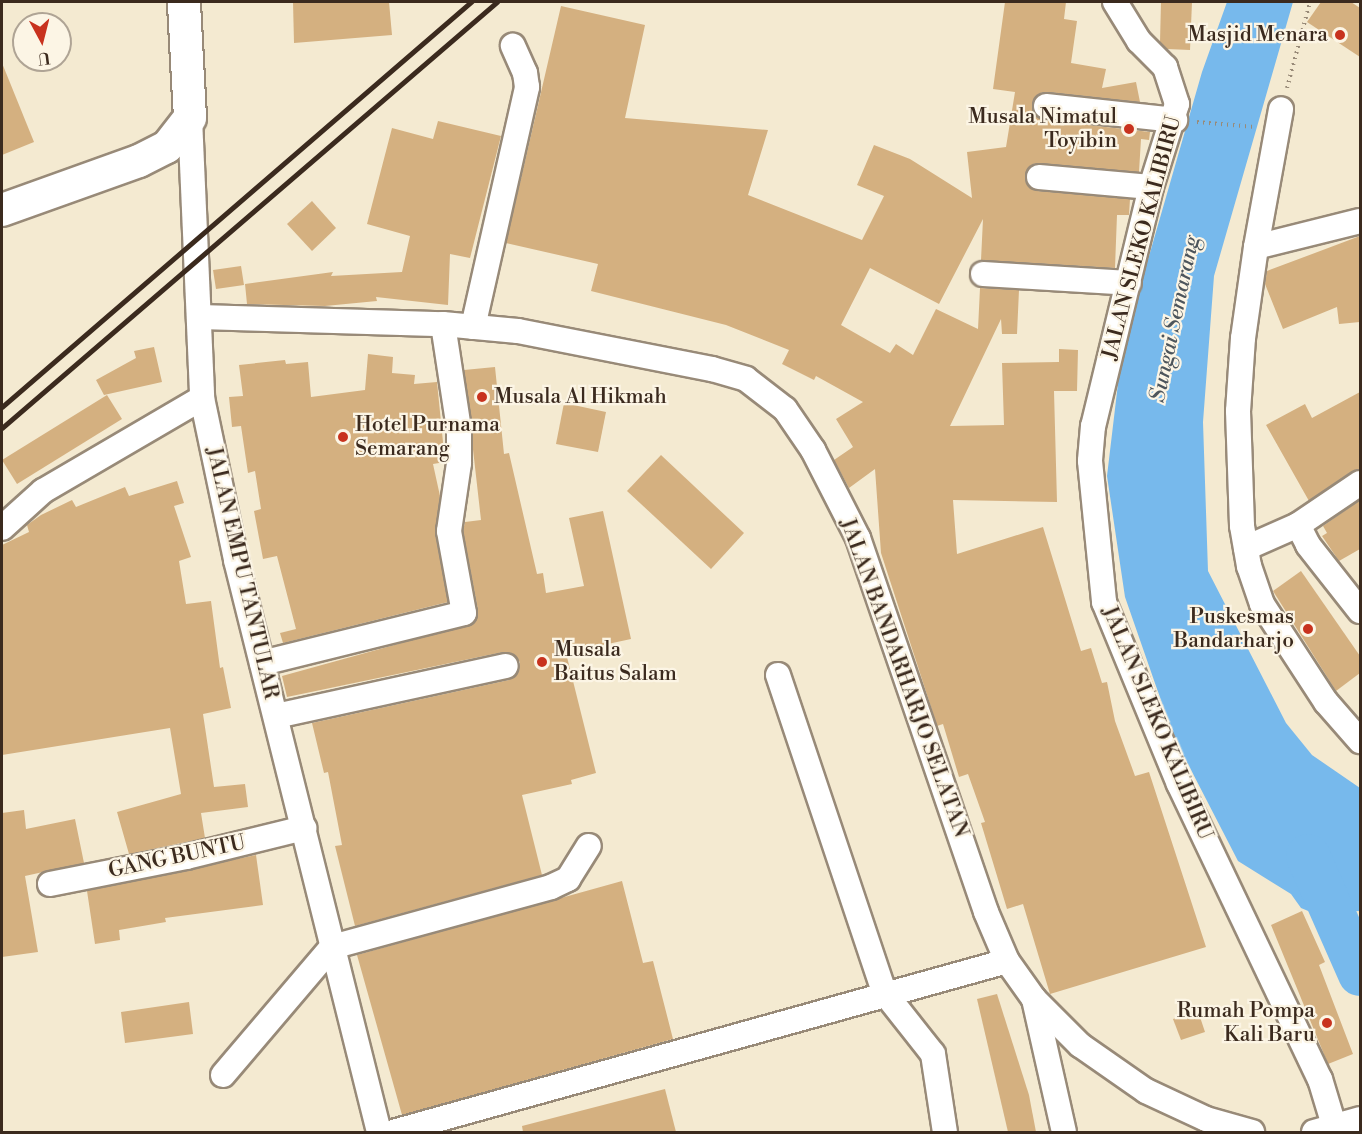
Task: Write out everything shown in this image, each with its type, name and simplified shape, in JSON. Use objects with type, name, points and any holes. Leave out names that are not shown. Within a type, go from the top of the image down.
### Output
[{"type":"main road","name":"JALAN EMPU TANTULAR","points":[[184,2],[190,118]]},
{"type":"main road","points":[[2,210],[139,161],[167,147],[190,118]]},
{"type":"street","name":"JALAN SLEKO KALIBIRU","points":[[1115,2],[1129,27],[1170,75],[1177,104],[1175,120],[1151,187],[1090,447],[1104,602],[1179,784],[1320,1079],[1328,1130]]},
{"type":"street","points":[[472,327],[527,87],[525,73],[513,46]]},
{"type":"street","points":[[1046,106],[1175,120]]},
{"type":"street","points":[[1281,109],[1256,247],[1243,338],[1238,411],[1246,548],[1262,603],[1292,655],[1326,702],[1360,741]]},
{"type":"street","name":"JALAN EMPU TANTULAR","points":[[190,118],[202,398],[262,663],[379,1132]]},
{"type":"street","points":[[1039,177],[1151,187]]},
{"type":"street","points":[[1256,247],[1360,220]]},
{"type":"street","points":[[983,274],[1129,283]]},
{"type":"street","name":"JALAN BANDARHARJO SELATAN","points":[[200,317],[443,324],[518,331],[712,369],[747,379],[784,409],[813,450],[858,538],[986,912],[1007,961],[1034,999],[1080,1045],[1146,1091],[1206,1119],[1252,1132]]},
{"type":"street","points":[[262,663],[464,613],[449,531],[459,463],[459,429],[443,324]]},
{"type":"street","points":[[2,528],[42,491],[202,398]]},
{"type":"street","points":[[1246,548],[1298,525],[1360,483]]},
{"type":"street","points":[[1298,525],[1308,545],[1360,612]]},
{"type":"street","points":[[276,716],[506,666]]},
{"type":"street","points":[[777,675],[884,992],[933,1054],[945,1132]]},
{"type":"street","name":"GANG BUNTU","points":[[50,884],[186,857],[304,828]]},
{"type":"street","points":[[223,1075],[332,946],[551,887],[568,879],[589,846]]},
{"type":"street","points":[[393,1132],[884,992],[1007,961]]},
{"type":"street","points":[[1034,999],[1064,1132]]},
{"type":"street","points":[[1328,1130],[1360,1119]]},
{"type":"path","points":[[1281,109],[1310,2]]},
{"type":"path","points":[[1200,122],[1251,126]]},
{"type":"water","name":"Sungai Semarang","points":[[1227,2],[1293,2],[1214,276],[1203,422],[1208,571],[1286,723],[1312,755],[1360,788],[1360,911],[1313,913],[1301,908],[1291,894],[1238,861],[1173,735],[1125,597],[1107,476],[1122,350],[1202,72]]},
{"type":"building","points":[[293,2],[389,2],[392,35],[294,43]]},
{"type":"building","points":[[1005,2],[1066,2],[1064,19],[1077,21],[1071,63],[1106,69],[1102,88],[1136,82],[1140,102],[1048,92],[1040,93],[1032,104],[1033,112],[1044,120],[1150,132],[1149,140],[1141,139],[1139,172],[1040,163],[1033,164],[1025,175],[1026,183],[1037,191],[1130,199],[1129,215],[1117,215],[1115,268],[981,260],[983,219],[939,304],[870,268],[841,325],[890,353],[896,344],[913,355],[936,309],[978,329],[980,288],[1019,290],[1017,334],[1002,334],[1001,319],[950,426],[1004,425],[1002,363],[1059,362],[1059,349],[1078,350],[1077,391],[1054,391],[1057,502],[953,500],[957,554],[1043,527],[1081,651],[1091,648],[1102,683],[1107,682],[1115,721],[1135,776],[1149,772],[1206,947],[1050,994],[1023,904],[1007,909],[981,823],[985,822],[968,774],[959,777],[943,724],[937,726],[881,553],[875,469],[849,488],[834,460],[853,447],[836,419],[863,402],[816,376],[814,380],[782,364],[789,350],[726,325],[591,291],[598,264],[506,243],[561,6],[645,25],[625,118],[768,130],[748,195],[862,240],[884,196],[857,185],[874,145],[910,159],[972,198],[967,152],[1006,147],[1015,92],[993,89]]},
{"type":"building","points":[[1161,2],[1192,2],[1190,50],[1167,49],[1160,42]]},
{"type":"building","name":"Masjid Menara","points":[[1321,2],[1351,2],[1360,8],[1360,57],[1307,22]]},
{"type":"building","points":[[2,63],[34,142],[2,155]]},
{"type":"building","points":[[438,121],[501,136],[470,258],[450,254],[448,305],[376,297],[377,301],[325,306],[247,304],[245,284],[333,272],[331,276],[402,272],[410,236],[367,224],[392,128],[433,139]]},
{"type":"building","points":[[312,201],[336,228],[312,251],[287,224]]},
{"type":"building","points":[[1360,236],[1360,322],[1339,324],[1337,307],[1283,329],[1265,284],[1267,271]]},
{"type":"building","points":[[241,266],[244,285],[216,289],[213,270]]},
{"type":"building","points":[[154,347],[162,382],[104,395],[96,380],[136,358],[134,351]]},
{"type":"building","points":[[368,354],[393,357],[392,373],[415,375],[414,384],[437,382],[445,462],[433,464],[440,496],[435,533],[448,602],[283,643],[280,633],[296,629],[277,556],[263,559],[254,511],[261,509],[255,471],[248,473],[241,426],[232,427],[229,397],[243,396],[239,365],[285,360],[286,364],[308,362],[311,397],[365,390]]},
{"type":"building","points":[[495,367],[504,454],[509,453],[537,574],[543,573],[546,593],[584,586],[569,518],[603,511],[631,639],[566,653],[596,773],[571,780],[572,784],[522,795],[542,875],[355,926],[335,846],[342,845],[328,772],[324,773],[312,723],[509,680],[519,671],[520,662],[511,653],[503,652],[287,697],[282,676],[474,623],[478,610],[463,531],[465,522],[481,520],[464,370]]},
{"type":"building","points":[[1360,392],[1360,469],[1309,501],[1266,425],[1305,404],[1312,418]]},
{"type":"building","points":[[107,395],[122,419],[17,484],[2,460]]},
{"type":"building","points":[[564,403],[606,412],[598,452],[556,444]]},
{"type":"building","points":[[661,455],[744,533],[711,569],[627,491]]},
{"type":"building","points":[[177,481],[184,503],[174,506],[191,557],[179,561],[186,604],[211,601],[220,668],[223,667],[231,708],[203,714],[214,787],[245,784],[248,807],[201,813],[205,838],[129,854],[117,812],[181,794],[170,728],[2,755],[2,545],[29,532],[27,525],[41,515],[72,500],[76,507],[125,487],[129,496]]},
{"type":"building","points":[[1360,500],[1360,549],[1339,561],[1322,536],[1327,533],[1323,526]]},
{"type":"building","name":"Puskesmas Bandarharjo","points":[[1301,571],[1360,656],[1360,673],[1336,691],[1273,591]]},
{"type":"building","points":[[24,810],[26,829],[75,819],[84,863],[25,876],[38,952],[2,957],[2,813]]},
{"type":"building","points":[[256,855],[263,905],[165,918],[166,922],[119,930],[120,940],[95,944],[87,891]]},
{"type":"building","points":[[622,881],[643,963],[653,961],[673,1039],[402,1115],[357,955]]},
{"type":"building","points":[[1302,911],[1325,962],[1319,965],[1353,1054],[1328,1064],[1271,925]]},
{"type":"building","points":[[997,994],[1029,1095],[1036,1132],[1008,1132],[977,999]]},
{"type":"building","points":[[189,1002],[193,1034],[125,1043],[121,1012]]},
{"type":"building","points":[[1198,1011],[1205,1032],[1181,1040],[1173,1019]]},
{"type":"building","points":[[665,1089],[676,1132],[523,1132],[522,1126]]},
{"type":"waterway","points":[[1308,856],[1360,974]]},
{"type":"railway","points":[[2,407],[471,2]]},
{"type":"railway","points":[[2,428],[497,2]]},
{"type":"place","name":"Masjid Menara","points":[[1340,35]]},
{"type":"place","name":"Musala Nimatul Toyibin","points":[[1129,129]]},
{"type":"place","name":"Musala Al Hikmah","points":[[482,397]]},
{"type":"place","name":"Hotel Purnama Semarang","points":[[343,437]]},
{"type":"place","name":"Puskesmas Bandarharjo","points":[[1308,629]]},
{"type":"place","name":"Musala Baitus Salam","points":[[542,662]]},
{"type":"place","name":"Rumah Pompa Kali Baru","points":[[1327,1023]]}]
